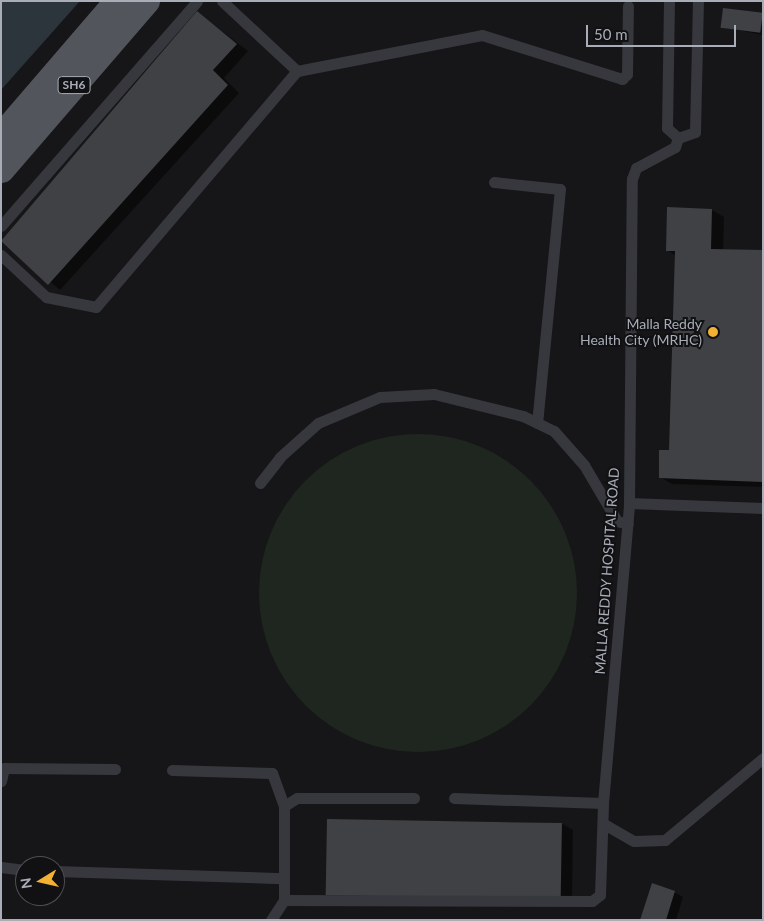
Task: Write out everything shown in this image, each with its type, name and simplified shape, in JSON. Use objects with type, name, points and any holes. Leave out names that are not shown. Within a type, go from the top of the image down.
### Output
[{"type":"main road","name":"SH6","points":[[1,138],[119,1]]},
{"type":"main road","name":"SH6","points":[[1,169],[146,1]]},
{"type":"lane","points":[[1,226],[197,1]]},
{"type":"lane","points":[[222,1],[297,71]]},
{"type":"lane","points":[[669,1],[667,128],[678,138],[695,132],[698,1]]},
{"type":"lane","points":[[1,255],[46,297],[96,307],[297,71],[482,34],[622,79],[627,74],[628,6]]},
{"type":"lane","name":"MALLA REDDY HOSPITAL ROAD","points":[[284,900],[592,901],[600,895],[604,824],[603,802],[629,503],[632,178],[636,168],[668,153],[678,138]]},
{"type":"lane","points":[[494,182],[560,189],[537,423]]},
{"type":"lane","points":[[260,483],[280,457],[318,423],[380,397],[434,394],[537,423],[554,431],[584,465],[617,521],[628,524]]},
{"type":"lane","points":[[629,503],[763,508]]},
{"type":"lane","points":[[604,824],[634,840],[665,840],[763,758]]},
{"type":"lane","points":[[1,781],[4,768],[114,770]]},
{"type":"lane","points":[[172,770],[272,774],[284,806],[282,878],[284,900],[271,920]]},
{"type":"lane","points":[[284,806],[297,798],[414,798]]},
{"type":"lane","points":[[454,798],[603,802]]},
{"type":"lane","points":[[1,867],[15,869]]},
{"type":"lane","points":[[65,871],[282,878]]},
{"type":"shaded area","points":[[1,1],[80,1],[1,90]]},
{"type":"shaded area","points":[[402,434],[434,434],[479,446],[507,461],[531,480],[550,504],[565,532],[577,577],[577,609],[565,654],[550,682],[531,706],[507,725],[479,740],[434,752],[402,752],[372,745],[343,733],[317,716],[295,694],[278,668],[266,639],[259,609],[259,577],[266,547],[278,518],[295,492],[317,470],[343,453],[372,441]]},
{"type":"building","points":[[723,8],[763,13],[760,33],[721,28]]},
{"type":"building","points":[[197,11],[237,44],[213,70],[228,85],[48,285],[1,241]]},
{"type":"building","points":[[667,207],[712,209],[711,249],[763,250],[763,482],[659,478],[659,450],[669,450],[675,251],[666,251]]},
{"type":"building","points":[[327,819],[562,823],[561,899],[326,895]]},
{"type":"building","points":[[652,883],[675,891],[666,920],[640,920]]},
{"type":"place","name":"Malla Reddy Health City (MRHC)","points":[[713,332]]}]
